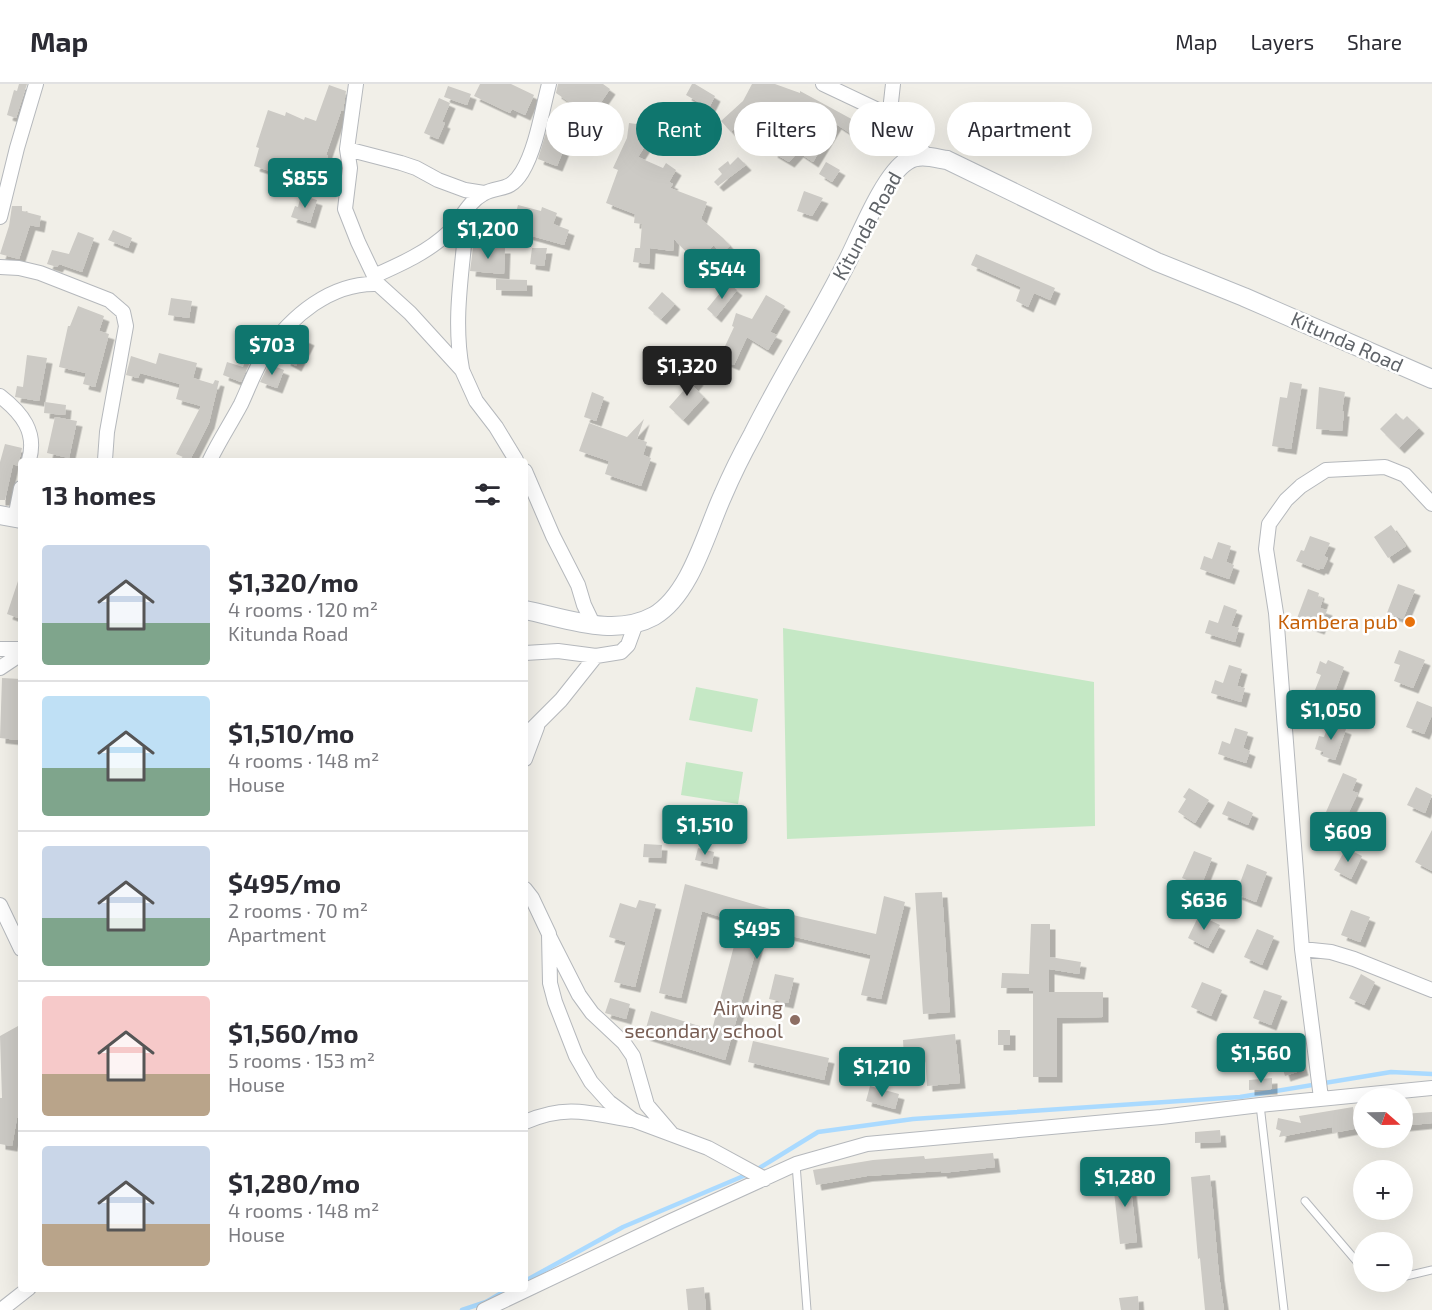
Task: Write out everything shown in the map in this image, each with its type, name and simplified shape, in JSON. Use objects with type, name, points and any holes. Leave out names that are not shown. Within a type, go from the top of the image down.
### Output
[{"type":"street","points":[[0,217],[36,84]]},
{"type":"street","points":[[356,84],[347,149],[350,168],[345,209],[376,280],[462,370]]},
{"type":"street","points":[[211,458],[264,356],[278,337],[306,310],[333,292],[376,280],[427,250],[448,233],[472,203],[484,193],[512,185],[522,172],[530,152],[549,84]]},
{"type":"street","points":[[823,84],[861,102]]},
{"type":"street","points":[[891,102],[893,84]]},
{"type":"street","points":[[347,149],[401,163],[465,190],[484,193]]},
{"type":"street","name":"Kitunda Road","points":[[528,611],[594,626],[636,623],[654,615],[674,598],[698,556],[723,495],[753,433],[842,273],[883,192],[898,168],[909,159],[927,156],[946,160],[1157,262],[1275,310],[1432,379]]},
{"type":"street","points":[[467,210],[457,326],[462,370],[476,400],[515,458]]},
{"type":"street","points":[[0,267],[19,268],[40,273],[109,300],[123,312],[125,335],[107,432],[105,458]]},
{"type":"street","points":[[0,396],[16,409],[26,422],[32,438],[29,458]]},
{"type":"street","points":[[1321,1098],[1302,949],[1276,613],[1266,549],[1269,524],[1286,500],[1301,486],[1326,470],[1384,467],[1405,475],[1432,504]]},
{"type":"street","points":[[528,478],[553,536],[578,585],[594,626]]},
{"type":"street","points":[[12,517],[18,498]]},
{"type":"street","points":[[528,653],[558,651],[596,656],[621,652],[628,645],[636,623]]},
{"type":"street","points":[[0,649],[18,651]]},
{"type":"street","points":[[0,668],[18,653]]},
{"type":"street","points":[[528,733],[561,700],[596,656]]},
{"type":"street","points":[[528,751],[538,725]]},
{"type":"street","points":[[528,893],[579,995],[592,1013],[624,1043],[633,1056],[647,1105],[672,1134]]},
{"type":"street","points":[[0,904],[18,943]]},
{"type":"street","points":[[549,934],[548,953],[553,993],[562,1023],[576,1056],[591,1082],[609,1102],[633,1120]]},
{"type":"street","points":[[1302,949],[1331,952],[1354,959],[1432,990]]},
{"type":"street","points":[[528,1289],[796,1164],[867,1144],[1161,1117],[1321,1098],[1432,1088]]},
{"type":"street","points":[[528,1121],[556,1112],[572,1111],[633,1120],[726,1156],[765,1179]]},
{"type":"street","points":[[1,1310],[16,1305],[26,1292]]},
{"type":"street","points":[[484,1310],[522,1292]]},
{"type":"lane","points":[[1260,1105],[1284,1310]]},
{"type":"lane","points":[[796,1164],[807,1310]]},
{"type":"lane","points":[[1305,1201],[1353,1257]]},
{"type":"lane","points":[[1413,1274],[1432,1270]]},
{"type":"green space","points":[[783,628],[1094,682],[1095,826],[787,839]]},
{"type":"green space","points":[[696,687],[758,699],[752,732],[689,720]]},
{"type":"green space","points":[[686,762],[743,772],[738,804],[681,795]]},
{"type":"building","points":[[19,84],[27,84],[16,118],[7,115],[14,90],[17,91]]},
{"type":"building","points":[[480,84],[511,84],[534,95],[525,115],[512,109],[510,113],[474,96]]},
{"type":"building","points":[[558,84],[603,84],[610,89],[601,102],[569,102],[556,93]]},
{"type":"building","points":[[692,84],[695,84],[715,96],[712,102],[698,102],[686,95]]},
{"type":"building","points":[[752,84],[775,84],[800,93],[800,91],[820,102],[742,102]]},
{"type":"building","points":[[329,85],[346,91],[343,111],[341,111],[326,155],[328,156],[322,173],[278,158],[273,172],[254,166],[259,148],[256,147],[268,110],[285,116],[286,112],[304,120],[305,117],[316,121]]},
{"type":"building","points":[[448,86],[471,94],[467,105],[444,97]]},
{"type":"building","points":[[439,98],[450,103],[438,139],[424,133]]},
{"type":"building","points":[[734,109],[734,129],[731,132],[722,120]]},
{"type":"building","points":[[837,111],[849,118],[849,132],[837,125]]},
{"type":"building","points":[[629,123],[636,124],[636,156],[663,168],[666,163],[676,170],[669,182],[673,184],[670,188],[707,202],[701,219],[730,246],[720,254],[714,245],[696,262],[674,239],[673,251],[650,248],[649,264],[633,262],[635,248],[640,248],[642,224],[634,223],[635,214],[606,203],[618,170],[613,168],[619,156],[624,156]]},
{"type":"building","points":[[546,133],[546,156],[561,156],[557,166],[538,159]]},
{"type":"building","points":[[779,156],[794,156],[789,162]]},
{"type":"building","points":[[804,156],[817,156],[813,162]]},
{"type":"building","points":[[738,157],[746,165],[718,186],[714,182],[722,174],[718,169],[728,161],[730,165]]},
{"type":"building","points":[[826,162],[840,170],[832,182],[819,174]]},
{"type":"building","points":[[804,191],[823,198],[812,216],[797,211]]},
{"type":"building","points":[[301,195],[317,200],[310,223],[291,217],[295,206],[298,207]]},
{"type":"building","points":[[518,205],[541,211],[542,207],[557,213],[553,224],[569,230],[564,245],[511,230]]},
{"type":"building","points":[[12,206],[22,206],[22,211],[41,216],[39,227],[30,225],[19,259],[0,254],[9,226]]},
{"type":"building","points":[[113,230],[132,238],[128,248],[108,240]]},
{"type":"building","points":[[78,232],[94,238],[82,272],[59,264],[57,267],[47,264],[52,250],[69,254]]},
{"type":"building","points":[[473,248],[505,248],[504,274],[470,271]]},
{"type":"building","points":[[532,248],[547,248],[544,266],[530,264]]},
{"type":"building","points":[[976,254],[1055,288],[1050,300],[1034,293],[1028,307],[1016,301],[1021,287],[971,265]]},
{"type":"building","points":[[496,279],[527,280],[527,291],[496,290]]},
{"type":"building","points":[[728,283],[737,290],[716,317],[707,309]]},
{"type":"building","points":[[662,292],[675,304],[661,319],[648,308]]},
{"type":"building","points":[[766,295],[785,306],[770,332],[777,335],[768,350],[747,337],[734,365],[719,359],[734,327],[732,326],[736,313],[752,319]]},
{"type":"building","points":[[171,298],[192,301],[189,318],[168,315]]},
{"type":"building","points":[[78,306],[104,316],[99,331],[109,334],[95,387],[83,384],[86,373],[59,367],[68,326]]},
{"type":"building","points":[[250,325],[268,333],[258,348],[243,340]]},
{"type":"building","points":[[298,335],[309,340],[296,366],[285,360]]},
{"type":"building","points":[[159,353],[197,363],[193,378],[213,384],[215,380],[219,381],[209,423],[191,458],[176,454],[201,406],[176,399],[180,384],[140,373],[138,378],[126,375],[131,356],[156,364]]},
{"type":"building","points":[[27,355],[47,358],[39,401],[15,397],[17,386],[23,387]]},
{"type":"building","points":[[247,357],[252,358],[241,382],[223,375],[227,362],[243,367]]},
{"type":"building","points":[[269,364],[284,370],[277,388],[260,382]]},
{"type":"building","points":[[690,372],[698,380],[693,386],[704,397],[683,420],[669,407],[684,390],[678,384]]},
{"type":"building","points":[[1290,382],[1302,384],[1291,449],[1272,446],[1280,397],[1287,398]]},
{"type":"building","points":[[1319,387],[1345,392],[1342,431],[1316,429]]},
{"type":"building","points":[[592,392],[604,397],[596,421],[584,417]]},
{"type":"building","points":[[45,402],[66,405],[65,415],[44,413]]},
{"type":"building","points":[[1396,413],[1403,420],[1407,416],[1419,428],[1399,448],[1380,429]]},
{"type":"building","points":[[55,417],[77,421],[69,458],[47,453]]},
{"type":"building","points":[[644,419],[637,439],[647,442],[643,455],[651,458],[641,486],[605,474],[609,461],[579,451],[589,423],[627,437]]},
{"type":"building","points":[[5,444],[22,448],[18,466],[13,464],[5,500],[0,500],[0,462]]},
{"type":"building","points":[[1391,525],[1406,546],[1388,558],[1374,537]]},
{"type":"building","points":[[1310,536],[1330,543],[1324,556],[1328,558],[1323,569],[1319,570],[1296,561],[1301,550],[1304,551]]},
{"type":"building","points":[[1218,542],[1231,546],[1226,562],[1234,565],[1229,579],[1200,569],[1204,556],[1212,559]]},
{"type":"building","points":[[18,581],[18,618],[7,614]]},
{"type":"building","points":[[1398,584],[1415,590],[1403,619],[1387,613]]},
{"type":"building","points":[[1308,589],[1319,593],[1318,597],[1323,599],[1320,608],[1327,610],[1319,629],[1296,621]]},
{"type":"building","points":[[1224,605],[1237,610],[1231,626],[1239,628],[1235,642],[1205,633],[1209,620],[1218,623]]},
{"type":"building","points":[[1399,650],[1425,660],[1413,688],[1394,681],[1400,665],[1394,663]]},
{"type":"building","points":[[1328,660],[1344,667],[1333,697],[1315,690],[1321,675],[1316,673],[1320,661],[1326,664]]},
{"type":"building","points":[[1229,665],[1242,669],[1237,686],[1245,688],[1241,702],[1211,693],[1215,680],[1223,683]]},
{"type":"building","points":[[2,678],[18,679],[18,740],[0,738]]},
{"type":"building","points":[[1417,701],[1432,707],[1432,715],[1424,734],[1406,727]]},
{"type":"building","points":[[1329,723],[1346,729],[1335,760],[1322,756],[1324,752],[1315,749],[1319,736],[1324,737]]},
{"type":"building","points":[[1235,728],[1248,732],[1243,748],[1250,751],[1246,763],[1218,754],[1222,741],[1230,744]]},
{"type":"building","points":[[1343,773],[1357,779],[1352,791],[1358,793],[1345,820],[1326,812]]},
{"type":"building","points":[[1416,787],[1432,795],[1425,813],[1407,805]]},
{"type":"building","points":[[1189,788],[1209,800],[1195,823],[1178,812],[1186,799],[1183,797]]},
{"type":"building","points":[[1228,801],[1253,813],[1248,825],[1222,814]]},
{"type":"building","points":[[1432,830],[1432,871],[1415,862]]},
{"type":"building","points":[[644,844],[662,845],[661,858],[643,857]]},
{"type":"building","points":[[698,848],[714,852],[712,864],[695,860]]},
{"type":"building","points":[[1346,848],[1362,856],[1351,879],[1334,870]]},
{"type":"building","points":[[1194,851],[1212,858],[1201,886],[1182,878]]},
{"type":"building","points":[[1247,864],[1267,872],[1256,902],[1236,894]]},
{"type":"building","points":[[685,884],[784,913],[876,934],[884,896],[905,902],[881,999],[861,995],[871,955],[762,929],[725,1060],[644,1035],[651,1011],[712,1030],[740,923],[702,911],[681,998],[659,993]]},
{"type":"building","points":[[942,892],[950,1012],[923,1014],[915,893]]},
{"type":"building","points":[[639,900],[656,904],[635,987],[614,982],[626,942],[609,937],[620,903],[636,908]]},
{"type":"building","points":[[1351,910],[1370,917],[1360,942],[1341,935]]},
{"type":"building","points":[[1199,915],[1220,925],[1208,948],[1188,938]]},
{"type":"building","points":[[1031,924],[1050,924],[1050,957],[1081,962],[1079,974],[1049,969],[1049,992],[1103,992],[1103,1017],[1057,1018],[1057,1077],[1033,1077],[1033,991],[1029,991],[1029,988],[1001,988],[1002,973],[1029,974]]},
{"type":"building","points":[[1257,929],[1274,936],[1262,965],[1244,957]]},
{"type":"building","points":[[775,974],[794,978],[788,1003],[769,999]]},
{"type":"building","points":[[1361,974],[1375,982],[1364,1005],[1349,998]]},
{"type":"building","points":[[1202,982],[1222,990],[1211,1016],[1191,1007]]},
{"type":"building","points":[[1264,990],[1282,996],[1271,1025],[1253,1018]]},
{"type":"building","points":[[610,998],[630,1004],[626,1019],[605,1013]]},
{"type":"building","points":[[18,1026],[18,1118],[12,1146],[0,1144],[0,1098],[2,1098],[0,1036]]},
{"type":"building","points":[[998,1030],[1010,1030],[1010,1045],[998,1045]]},
{"type":"building","points":[[955,1034],[960,1083],[927,1086],[925,1056],[904,1058],[903,1040]]},
{"type":"building","points":[[753,1041],[829,1058],[824,1080],[748,1062]]},
{"type":"building","points":[[1299,1057],[1303,1070],[1285,1076],[1281,1063]]},
{"type":"building","points":[[1272,1078],[1272,1089],[1249,1090],[1249,1080]]},
{"type":"building","points":[[870,1086],[899,1094],[895,1109],[866,1101]]},
{"type":"building","points":[[1353,1107],[1353,1129],[1333,1133],[1332,1127],[1279,1137],[1281,1131],[1276,1129],[1278,1118],[1301,1123],[1299,1116]]},
{"type":"building","points":[[1432,1112],[1432,1123],[1413,1125],[1413,1113]]},
{"type":"building","points":[[1220,1130],[1221,1142],[1195,1143],[1195,1132]]},
{"type":"building","points":[[993,1153],[995,1167],[942,1173],[941,1171],[867,1176],[816,1185],[813,1170],[873,1160],[924,1156],[925,1159]]},
{"type":"building","points":[[1129,1171],[1137,1242],[1120,1244],[1112,1174]]},
{"type":"building","points":[[1210,1175],[1224,1310],[1205,1310],[1200,1258],[1198,1259],[1191,1177]]},
{"type":"building","points":[[704,1287],[706,1310],[688,1310],[686,1289]]},
{"type":"building","points":[[1138,1296],[1139,1310],[1121,1310],[1119,1298]]},
{"type":"waterway","points":[[528,1279],[623,1227],[753,1172],[818,1132],[913,1119],[1240,1097],[1391,1072],[1432,1074]]},
{"type":"waterway","points":[[462,1310],[486,1302],[503,1292]]},
{"type":"place","name":"Kambera pub","points":[[1410,622]]},
{"type":"place","name":"Airwing secondary school","points":[[795,1020]]}]
